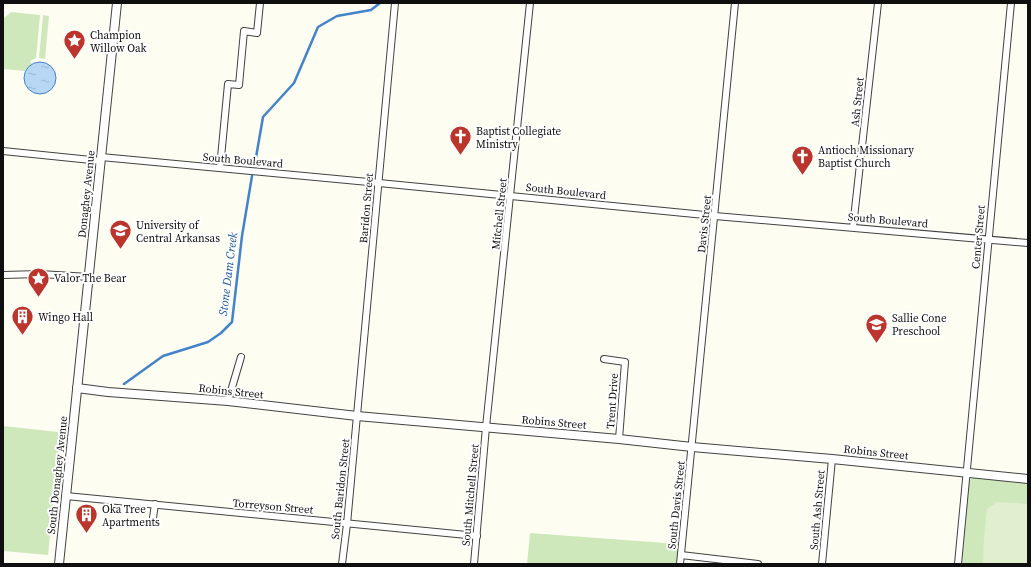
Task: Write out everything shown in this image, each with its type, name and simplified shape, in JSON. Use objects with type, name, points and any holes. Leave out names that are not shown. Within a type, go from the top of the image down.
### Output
[{"type":"street","name":"Donaghey Avenue","points":[[77,388],[117,3]]},
{"type":"street","points":[[220,168],[228,84],[239,85],[244,31],[257,33],[260,3]]},
{"type":"street","name":"Baridon Street","points":[[357,416],[395,3]]},
{"type":"street","name":"Mitchell Street","points":[[486,427],[530,3]]},
{"type":"street","name":"Davis Street","points":[[692,447],[735,3]]},
{"type":"street","name":"Ash Street","points":[[853,227],[878,3]]},
{"type":"street","name":"Center Street","points":[[958,564],[1011,3]]},
{"type":"street","name":"South Boulevard","points":[[3,151],[379,182],[715,216],[1028,243]]},
{"type":"street","points":[[3,274],[40,274],[89,277]]},
{"type":"street","points":[[228,401],[241,357]]},
{"type":"street","name":"Trent Drive","points":[[604,359],[625,362],[619,439]]},
{"type":"street","name":"Robins Street","points":[[77,388],[108,392],[228,401],[357,416],[619,439],[1028,478]]},
{"type":"street","name":"South Donaghey Avenue","points":[[59,564],[77,388]]},
{"type":"street","name":"South Baridon Street","points":[[342,564],[357,416]]},
{"type":"street","name":"South Mitchell Street","points":[[474,564],[486,427]]},
{"type":"street","name":"South Davis Street","points":[[680,564],[692,447]]},
{"type":"street","name":"South Ash Street","points":[[822,564],[832,459]]},
{"type":"street","name":"Torreyson Street","points":[[66,496],[477,536]]},
{"type":"street","points":[[154,504],[154,518]]},
{"type":"street","points":[[681,555],[758,564]]},
{"type":"green space","points":[[11,12],[40,15],[36,58],[30,61],[32,64],[25,71],[3,69],[3,19]]},
{"type":"green space","points":[[43,15],[49,16],[45,59],[39,58]]},
{"type":"green space","points":[[3,426],[58,432],[59,449],[48,555],[3,551]]},
{"type":"green space","points":[[973,477],[1028,481],[1028,564],[962,564],[969,481]]},
{"type":"green space","points":[[997,502],[1028,504],[1028,564],[983,564],[987,509]]},
{"type":"green space","points":[[530,533],[679,544],[677,564],[527,564]]},
{"type":"water","points":[[37,62],[43,62],[53,69],[56,78],[55,84],[49,91],[43,94],[37,94],[27,87],[24,81],[24,75],[31,65]]},
{"type":"waterway","name":"Stone Dam Creek","points":[[255,163],[263,117],[294,83],[318,27],[337,16],[371,10],[380,3]]},
{"type":"waterway","name":"Stone Dam Creek","points":[[124,384],[163,356],[208,342],[221,333],[232,322],[242,236],[252,176]]},
{"type":"place","name":"Champion Willow Oak","points":[[74,60]]},
{"type":"place","name":"Baptist Collegiate Ministry","points":[[460,156]]},
{"type":"place","name":"Antioch Missionary Baptist Church","points":[[803,176]]},
{"type":"place","name":"University of Central Arkansas","points":[[120,250]]},
{"type":"place","name":"Valor The Bear","points":[[39,298]]},
{"type":"place","name":"Wingo Hall","points":[[23,336]]},
{"type":"place","name":"Sallie Cone Preschool","points":[[876,344]]},
{"type":"place","name":"Oka Tree Apartments","points":[[87,534]]}]
